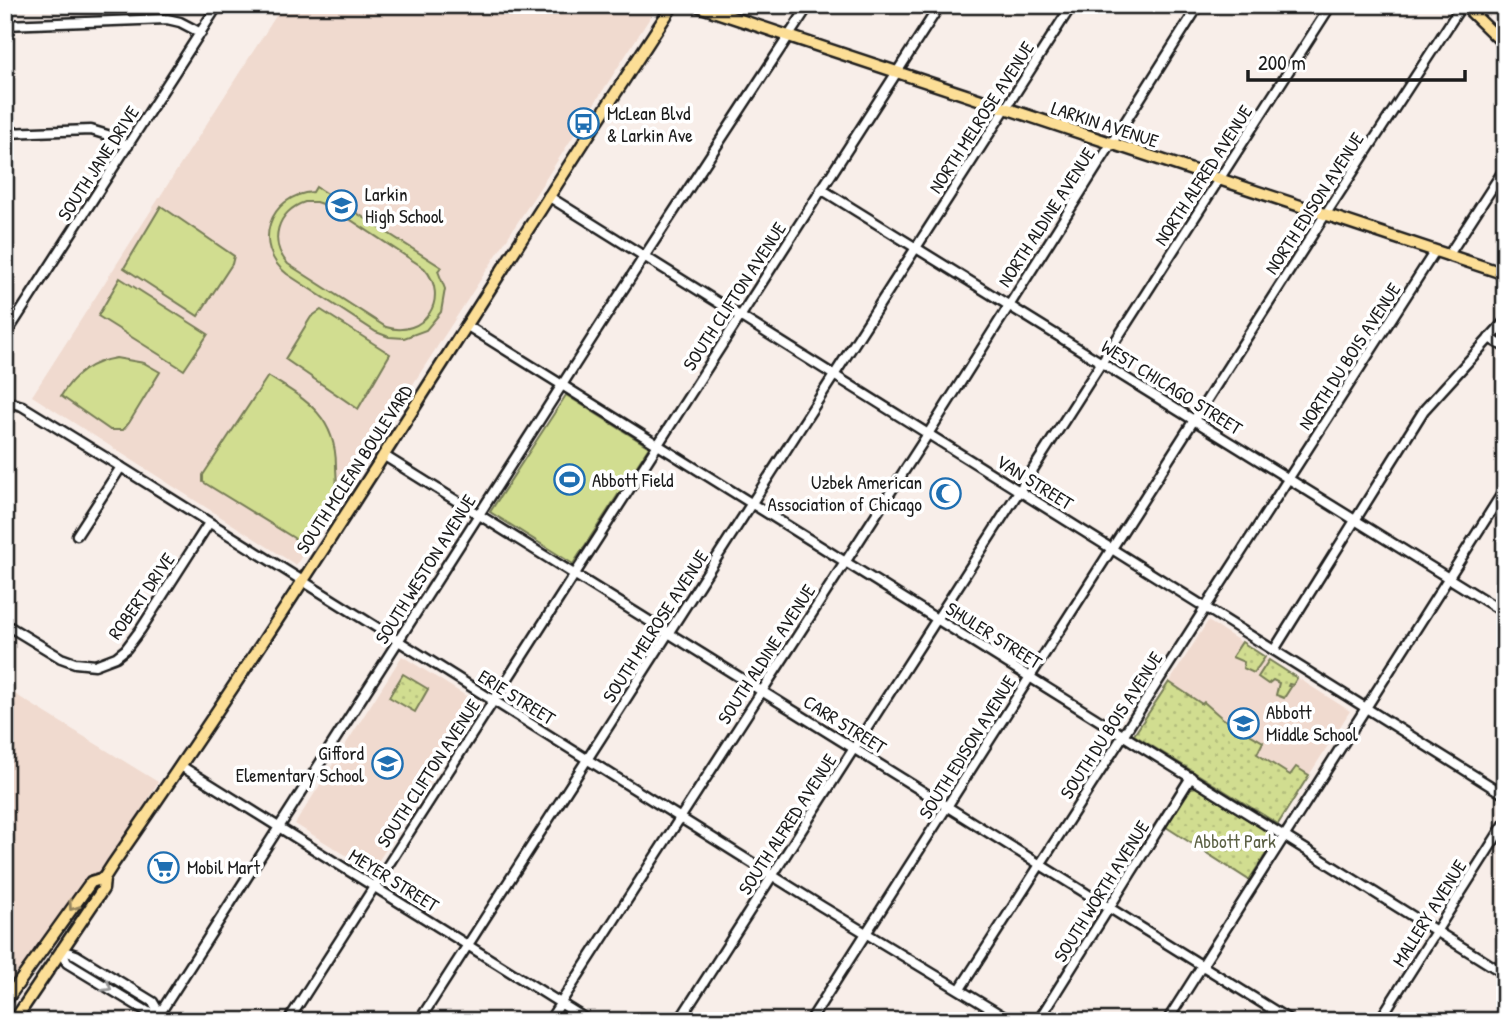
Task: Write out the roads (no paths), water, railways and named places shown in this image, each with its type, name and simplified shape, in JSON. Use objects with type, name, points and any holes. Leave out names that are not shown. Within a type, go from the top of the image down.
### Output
[{"type":"main road","name":"SOUTH MCLEAN BOULEVARD","points":[[14,1021],[103,889],[104,878],[303,581],[673,5]]},
{"type":"main road","name":"LARKIN AVENUE","points":[[695,5],[1505,274]]},
{"type":"main road","points":[[1463,5],[1505,45]]},
{"type":"main road","name":"SOUTH MCLEAN BOULEVARD","points":[[5,1002],[91,882],[104,878]]},
{"type":"street","name":"SOUTH JANE DRIVE","points":[[5,337],[218,5]]},
{"type":"street","name":"SOUTH WESTON AVENUE","points":[[157,1017],[644,257],[809,5]]},
{"type":"street","name":"SOUTH CLIFTON AVENUE","points":[[288,1021],[940,5]]},
{"type":"street","name":"NORTH MELROSE AVENUE","points":[[917,247],[1072,5]]},
{"type":"street","name":"NORTH ALDINE AVENUE","points":[[1008,304],[1199,5]]},
{"type":"street","name":"NORTH ALFRED AVENUE","points":[[1102,362],[1331,5]]},
{"type":"street","name":"NORTH EDISON AVENUE","points":[[1195,419],[1463,5]]},
{"type":"street","points":[[5,25],[167,19],[201,33]]},
{"type":"street","points":[[5,133],[91,130],[114,137],[128,146]]},
{"type":"street","points":[[1448,256],[1505,168]]},
{"type":"street","name":"WEST CHICAGO STREET","points":[[821,189],[1505,612]]},
{"type":"street","name":"VAN STREET","points":[[548,196],[1505,795]]},
{"type":"street","name":"SOUTH MELROSE AVENUE","points":[[419,1021],[917,247]]},
{"type":"street","name":"NORTH DU BOIS AVENUE","points":[[1289,478],[1435,251]]},
{"type":"street","name":"SOUTH ALDINE AVENUE","points":[[549,1021],[928,434],[1008,304]]},
{"type":"street","points":[[1274,650],[1424,410],[1505,321]]},
{"type":"street","name":"SHULER STREET","points":[[466,326],[938,618],[1505,975]]},
{"type":"street","points":[[1489,338],[1505,347]]},
{"type":"street","name":"SOUTH ALFRED AVENUE","points":[[679,1021],[1102,362]]},
{"type":"street","name":"ERIE STREET","points":[[5,401],[22,406],[121,467],[1005,1019]]},
{"type":"street","name":"SOUTH EDISON AVENUE","points":[[810,1021],[1195,419]]},
{"type":"street","name":"CARR STREET","points":[[383,455],[1291,1021]]},
{"type":"street","points":[[78,535],[121,467]]},
{"type":"street","name":"SOUTH DU BOIS AVENUE","points":[[960,989],[1289,478]]},
{"type":"street","points":[[1167,1021],[1505,489]]},
{"type":"street","name":"ROBERT DRIVE","points":[[5,624],[61,658],[88,665],[116,657],[126,649],[141,629],[209,523]]},
{"type":"street","name":"MEYER STREET","points":[[181,766],[589,1021]]},
{"type":"street","name":"SOUTH WORTH AVENUE","points":[[1038,1021],[1191,777]]},
{"type":"street","name":"MALLERY AVENUE","points":[[1379,1021],[1505,823]]},
{"type":"street","points":[[61,950],[76,955],[153,1002],[157,1017],[171,1021]]},
{"type":"place","name":"McLean Blvd & Larkin Ave","points":[[584,124]]},
{"type":"place","name":"Larkin High School","points":[[342,205]]},
{"type":"place","name":"Abbott Field","points":[[569,480]]},
{"type":"place","name":"Uzbek American Association of Chicago","points":[[945,493]]},
{"type":"place","name":"Abbott Middle School","points":[[1243,723]]},
{"type":"place","name":"Gifford Elementary School","points":[[387,764]]},
{"type":"place","name":"Mobil Mart","points":[[164,867]]},
{"type":"park label","name":"Abbott Park","points":[[1235,841]]}]
